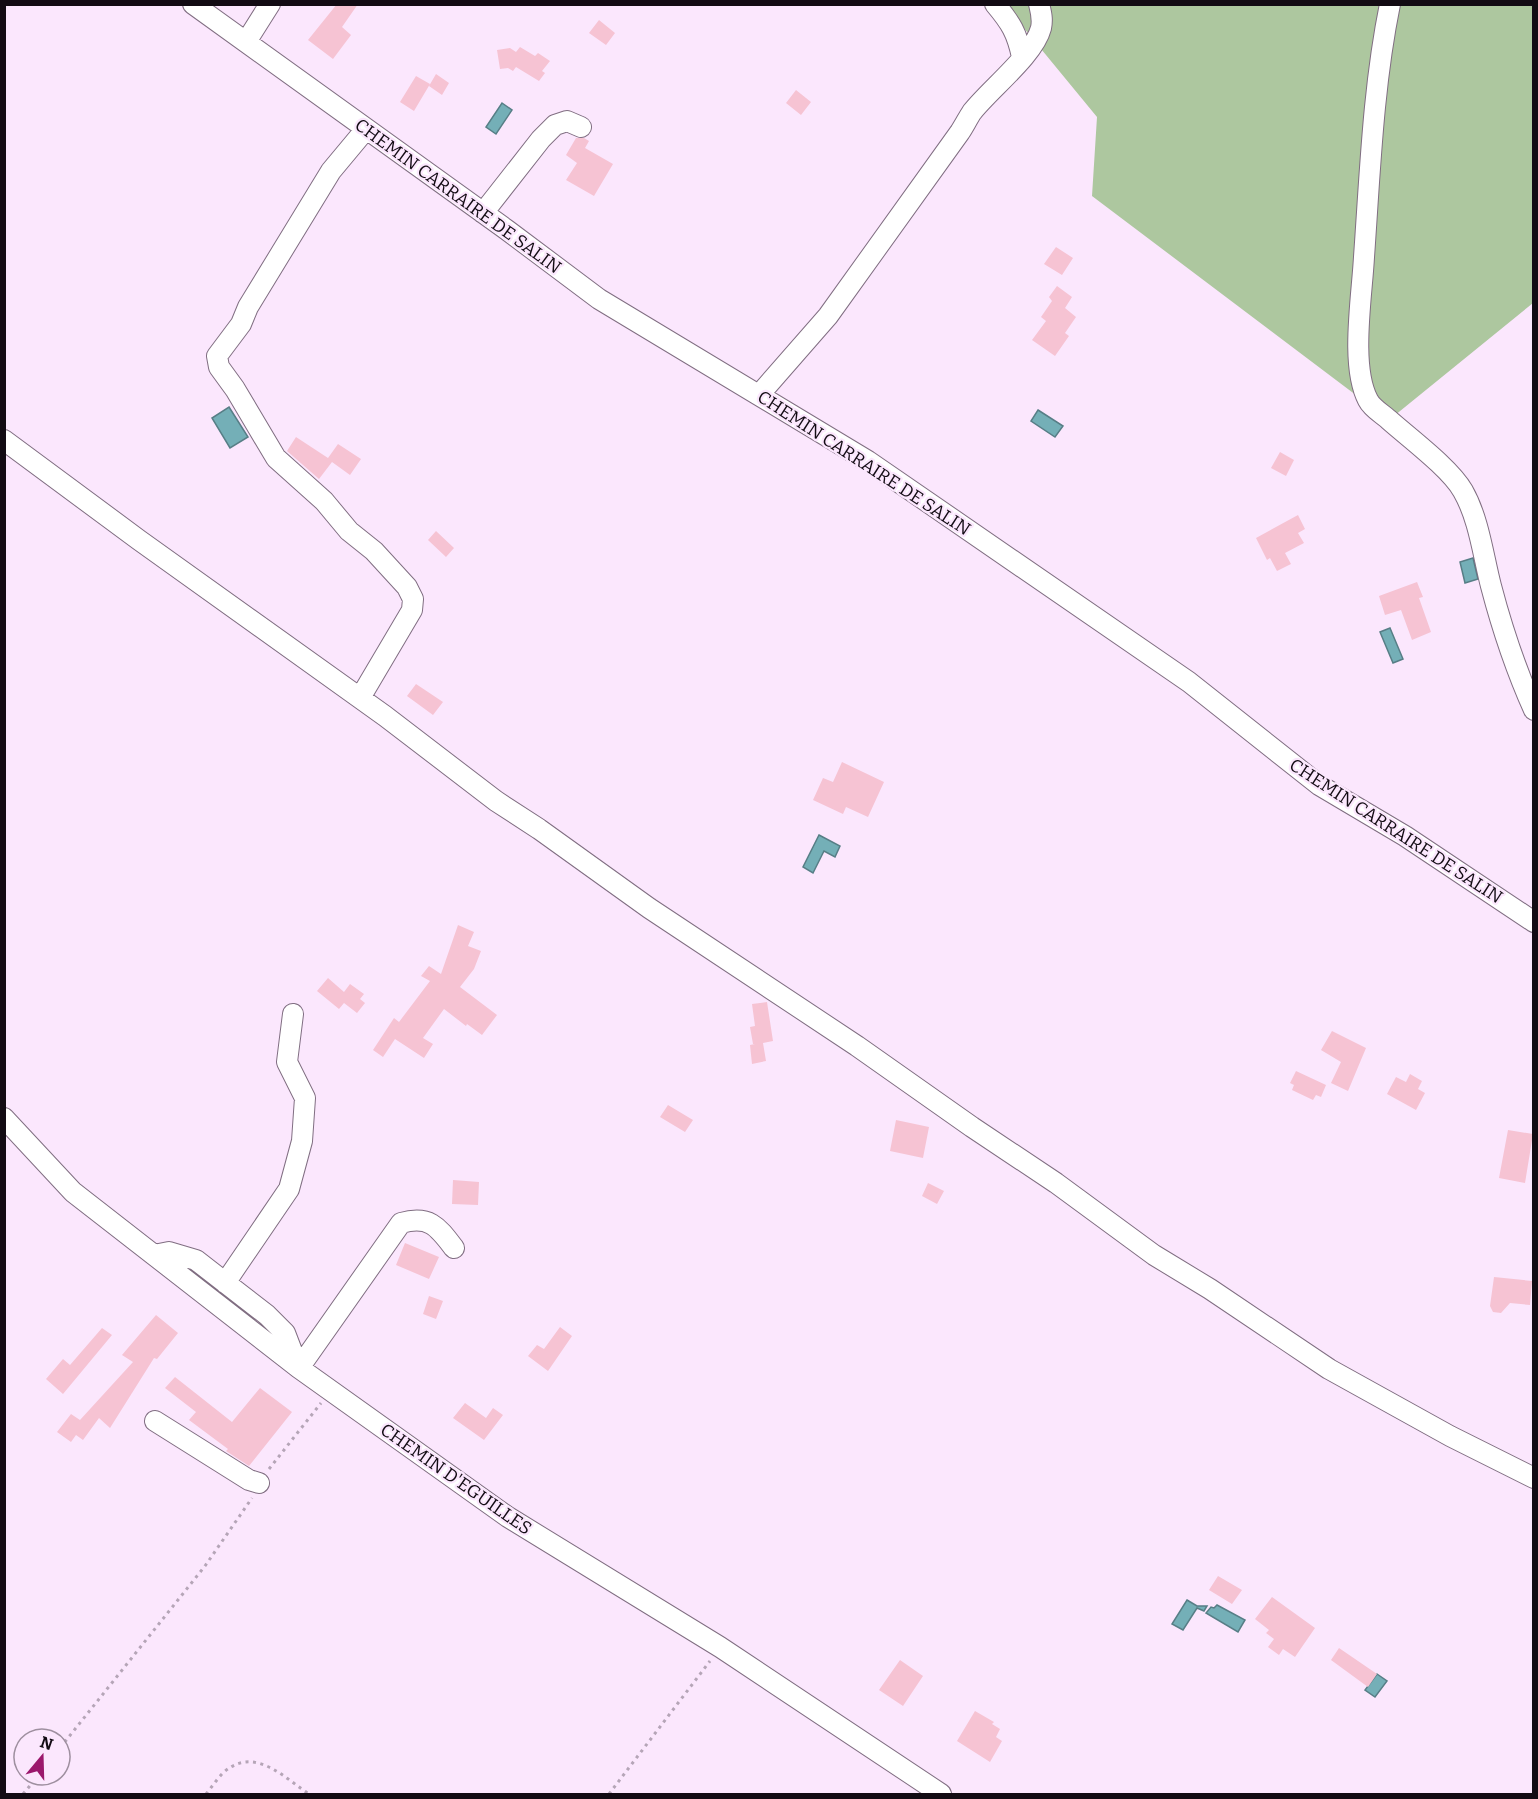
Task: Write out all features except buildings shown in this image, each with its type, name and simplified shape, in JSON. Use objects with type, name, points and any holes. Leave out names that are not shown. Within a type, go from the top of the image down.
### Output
[{"type":"street","name":"CHEMIN CARRAIRE DE SALIN","points":[[193,4],[599,299],[868,461],[1189,682],[1319,785],[1405,836],[1533,922]]},
{"type":"street","points":[[246,42],[270,4]]},
{"type":"street","points":[[995,4],[1017,34],[1022,57]]},
{"type":"street","points":[[759,395],[828,316],[972,112],[1022,57],[1038,35],[1042,25],[1039,4]]},
{"type":"street","points":[[1390,4],[1377,93],[1369,185],[1359,340],[1360,376],[1370,403],[1417,443],[1463,490],[1474,517],[1501,623],[1533,710]]},
{"type":"street","points":[[483,213],[541,139],[555,125],[567,121],[581,127]]},
{"type":"street","points":[[360,698],[412,610],[413,599],[407,587],[374,551],[349,531],[324,501],[276,458],[235,389],[219,367],[217,356],[241,324],[248,307],[331,171],[366,129]]},
{"type":"street","points":[[4,440],[253,623],[360,698],[496,801],[649,908],[857,1046],[1056,1183],[1154,1255],[1210,1289],[1329,1369],[1450,1436],[1533,1478]]},
{"type":"street","points":[[225,1282],[289,1190],[302,1141],[305,1098],[287,1062],[293,1014]]},
{"type":"street","name":"CHEMIN D'EGUILLES","points":[[4,1118],[73,1192],[330,1391],[508,1517],[720,1647],[941,1794]]},
{"type":"street","points":[[299,1368],[401,1223],[415,1219],[438,1227],[454,1248]]},
{"type":"street","points":[[153,1255],[169,1252],[196,1260],[225,1282],[267,1315],[285,1333],[299,1368]]},
{"type":"street","points":[[155,1421],[249,1480],[259,1483]]},
{"type":"path","points":[[72,1733],[205,1566],[250,1503],[259,1483],[330,1391]]},
{"type":"path","points":[[609,1794],[720,1647]]},
{"type":"path","points":[[206,1794],[230,1767],[249,1760],[266,1765],[309,1794]]},
{"type":"shaded area","points":[[1005,5],[1533,5],[1533,303],[1389,420],[1092,196],[1097,117]]},
{"type":"shaded area","points":[[502,103],[512,110],[496,134],[486,127]]},
{"type":"shaded area","points":[[229,407],[248,437],[230,448],[212,418]]},
{"type":"shaded area","points":[[1038,410],[1063,426],[1055,437],[1031,421]]},
{"type":"shaded area","points":[[1473,558],[1478,579],[1465,583],[1460,562]]},
{"type":"shaded area","points":[[1390,628],[1403,659],[1393,663],[1380,632]]},
{"type":"shaded area","points":[[819,835],[840,846],[835,857],[824,851],[813,873],[803,867]]},
{"type":"shaded area","points":[[1187,1600],[1197,1606],[1207,1606],[1204,1611],[1197,1608],[1183,1630],[1172,1624]]},
{"type":"shaded area","points":[[1217,1605],[1245,1620],[1238,1632],[1206,1613],[1211,1607],[1214,1608]]},
{"type":"shaded area","points":[[1377,1674],[1387,1681],[1375,1697],[1365,1690]]}]
